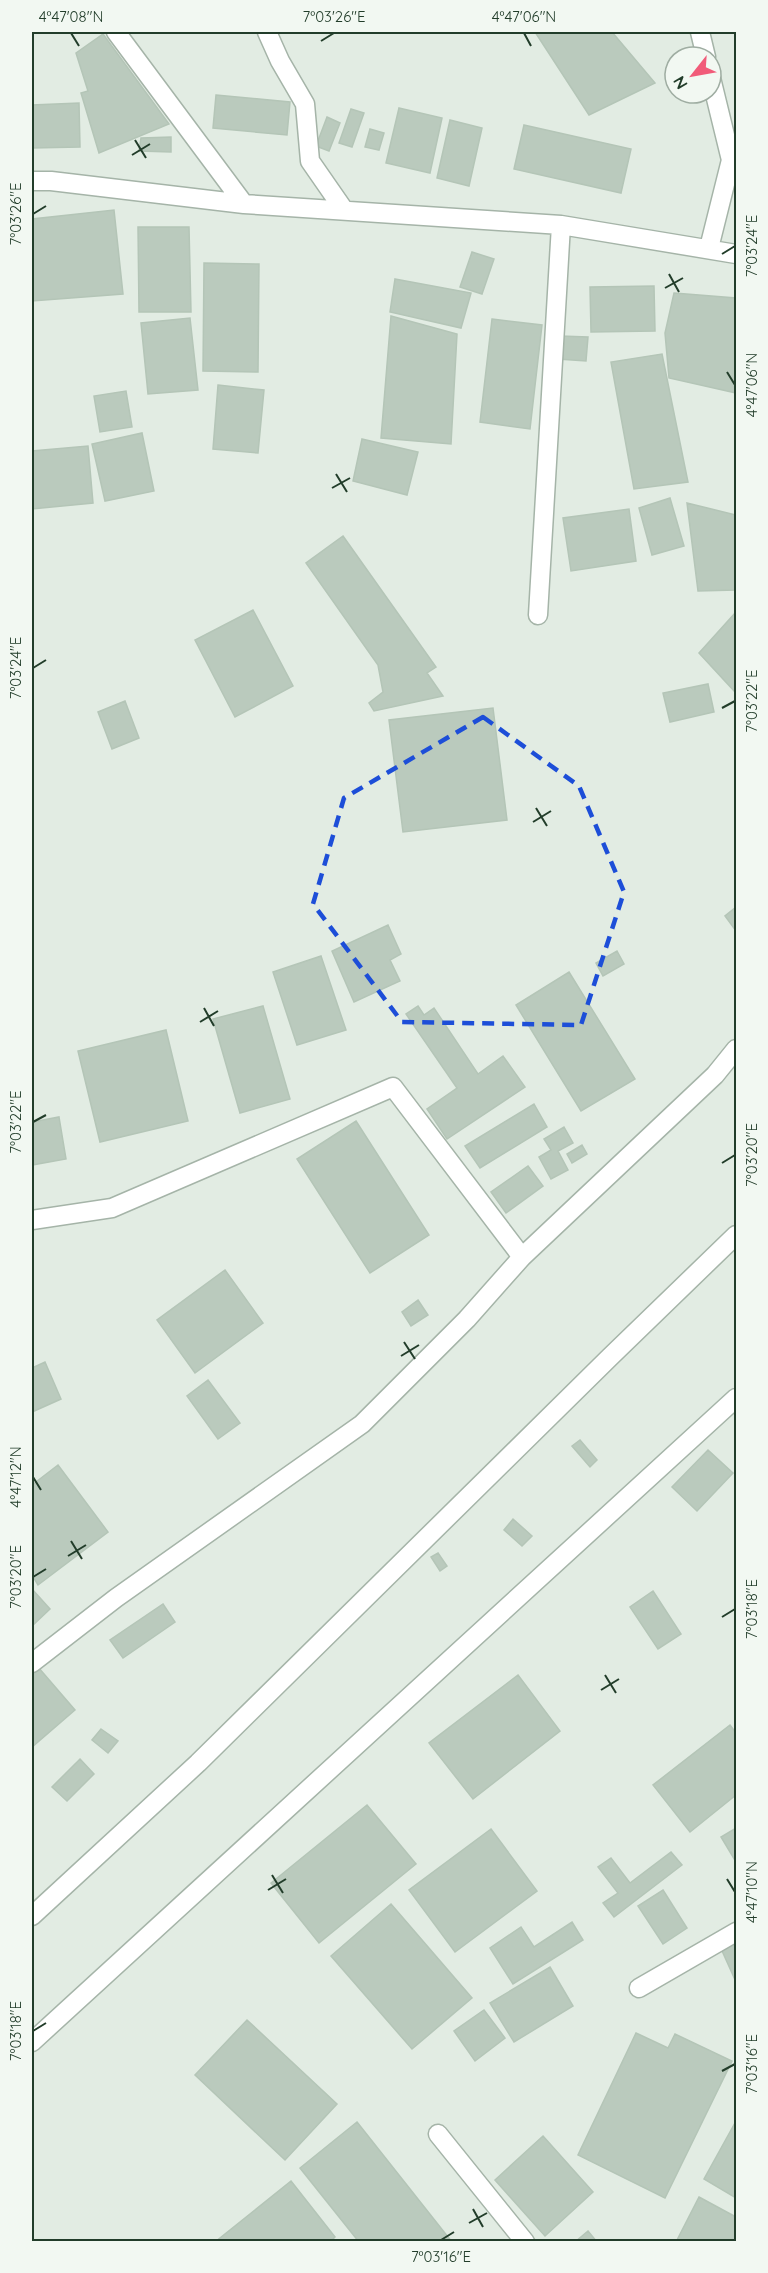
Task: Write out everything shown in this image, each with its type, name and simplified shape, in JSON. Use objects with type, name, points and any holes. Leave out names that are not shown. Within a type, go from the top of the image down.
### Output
[{"type":"street","points":[[116,32],[244,204]]},
{"type":"street","points":[[267,32],[280,61],[305,104],[310,161],[344,210]]},
{"type":"street","points":[[709,248],[731,160],[718,105]]},
{"type":"street","points":[[32,181],[51,181],[244,204],[561,225],[736,254]]},
{"type":"street","points":[[538,615],[561,225]]},
{"type":"street","points":[[32,1664],[116,1598],[362,1425],[467,1319],[522,1257],[715,1075],[736,1049]]},
{"type":"street","points":[[32,1220],[112,1208],[393,1087],[522,1257]]},
{"type":"street","points":[[32,1916],[198,1763],[736,1235]]},
{"type":"street","points":[[32,2042],[736,1398]]},
{"type":"street","points":[[639,1988],[736,1932]]},
{"type":"street","points":[[438,2134],[525,2241]]},
{"type":"highlighted area","points":[[483,717],[579,786],[624,892],[581,1025],[402,1022],[313,904],[344,798]]},
{"type":"building","points":[[535,32],[612,32],[655,83],[589,115]]},
{"type":"building","points":[[103,34],[169,124],[99,153],[81,93],[88,91],[76,53]]},
{"type":"building","points":[[216,95],[290,102],[287,135],[213,128]]},
{"type":"building","points":[[79,103],[80,147],[32,148],[32,105]]},
{"type":"building","points":[[399,108],[442,118],[430,173],[386,163]]},
{"type":"building","points":[[351,109],[364,113],[352,147],[339,143]]},
{"type":"building","points":[[327,117],[340,123],[329,151],[316,146]]},
{"type":"building","points":[[450,120],[482,128],[469,186],[437,178]]},
{"type":"building","points":[[524,125],[631,149],[621,193],[514,169]]},
{"type":"building","points":[[370,129],[384,133],[379,150],[365,147]]},
{"type":"building","points":[[171,137],[171,152],[139,151],[141,138]]},
{"type":"building","points":[[114,210],[123,294],[32,301],[32,219]]},
{"type":"building","points":[[138,227],[189,227],[191,312],[139,312]]},
{"type":"building","points":[[472,252],[494,259],[482,294],[460,287]]},
{"type":"building","points":[[204,263],[259,264],[258,372],[203,371]]},
{"type":"building","points":[[395,279],[471,293],[461,328],[390,312]]},
{"type":"building","points":[[654,286],[655,331],[591,332],[590,287]]},
{"type":"building","points":[[674,293],[736,298],[736,393],[669,378],[665,333]]},
{"type":"building","points":[[391,316],[457,334],[451,444],[381,438]]},
{"type":"building","points":[[190,318],[198,390],[148,394],[141,323]]},
{"type":"building","points":[[492,319],[542,325],[530,429],[480,422]]},
{"type":"building","points":[[560,336],[588,337],[586,361],[558,359]]},
{"type":"building","points":[[662,354],[688,482],[634,489],[611,362]]},
{"type":"building","points":[[218,385],[264,390],[258,453],[213,449]]},
{"type":"building","points":[[126,391],[132,427],[100,432],[94,396]]},
{"type":"building","points":[[142,433],[154,491],[105,501],[92,444]]},
{"type":"building","points":[[362,439],[418,452],[407,495],[353,481]]},
{"type":"building","points":[[88,446],[93,503],[32,509],[32,451]]},
{"type":"building","points":[[670,498],[684,546],[652,555],[639,508]]},
{"type":"building","points":[[687,503],[736,515],[736,590],[698,591]]},
{"type":"building","points":[[629,509],[636,561],[571,571],[563,518]]},
{"type":"building","points":[[343,536],[436,667],[427,673],[443,696],[374,711],[369,703],[383,692],[378,665],[306,563]]},
{"type":"building","points":[[253,610],[293,686],[235,717],[195,640]]},
{"type":"building","points":[[736,612],[736,693],[699,653]]},
{"type":"building","points":[[708,684],[714,712],[670,722],[663,693]]},
{"type":"building","points":[[125,701],[139,738],[112,749],[98,712]]},
{"type":"building","points":[[493,708],[507,820],[403,832],[389,720]]},
{"type":"building","points":[[736,907],[736,931],[725,916]]},
{"type":"building","points":[[388,925],[401,954],[390,960],[400,981],[354,1002],[332,951]]},
{"type":"building","points":[[617,951],[624,964],[603,976],[596,963]]},
{"type":"building","points":[[321,956],[346,1030],[297,1045],[273,972]]},
{"type":"building","points":[[569,972],[635,1079],[581,1111],[516,1005]]},
{"type":"building","points":[[263,1006],[290,1099],[240,1113],[213,1019]]},
{"type":"building","points":[[418,1006],[424,1015],[434,1008],[478,1074],[503,1056],[525,1087],[447,1139],[427,1109],[457,1088],[406,1014]]},
{"type":"building","points":[[166,1030],[188,1121],[100,1142],[78,1051]]},
{"type":"building","points":[[534,1104],[547,1127],[480,1168],[465,1146]]},
{"type":"building","points":[[59,1117],[66,1159],[32,1165],[32,1122]]},
{"type":"building","points":[[356,1121],[429,1235],[370,1273],[297,1159]]},
{"type":"building","points":[[564,1127],[573,1143],[558,1151],[568,1170],[551,1179],[539,1157],[551,1150],[544,1139]]},
{"type":"building","points":[[582,1145],[587,1154],[572,1163],[567,1154]]},
{"type":"building","points":[[528,1166],[543,1186],[506,1213],[491,1192]]},
{"type":"building","points":[[225,1270],[263,1323],[195,1373],[157,1320]]},
{"type":"building","points":[[418,1300],[428,1315],[411,1326],[402,1312]]},
{"type":"building","points":[[45,1362],[61,1399],[32,1412],[32,1368]]},
{"type":"building","points":[[208,1380],[240,1423],[218,1439],[187,1396]]},
{"type":"building","points":[[580,1440],[597,1460],[590,1467],[572,1446]]},
{"type":"building","points":[[708,1450],[733,1473],[697,1511],[672,1487]]},
{"type":"building","points":[[58,1465],[108,1532],[38,1585],[32,1575],[32,1485]]},
{"type":"building","points":[[513,1519],[532,1536],[522,1546],[504,1530]]},
{"type":"building","points":[[438,1553],[447,1566],[440,1571],[431,1557]]},
{"type":"building","points":[[32,1589],[50,1609],[32,1626]]},
{"type":"building","points":[[653,1591],[681,1634],[658,1649],[630,1607]]},
{"type":"building","points":[[163,1604],[175,1622],[123,1658],[110,1640]]},
{"type":"building","points":[[38,1667],[75,1710],[32,1747],[32,1672]]},
{"type":"building","points":[[518,1675],[560,1731],[473,1799],[429,1743]]},
{"type":"building","points":[[730,1725],[736,1733],[736,1795],[690,1832],[653,1785]]},
{"type":"building","points":[[101,1729],[118,1741],[108,1753],[92,1740]]},
{"type":"building","points":[[80,1759],[94,1774],[67,1801],[52,1787]]},
{"type":"building","points":[[367,1805],[416,1864],[319,1943],[271,1883]]},
{"type":"building","points":[[736,1828],[736,1862],[721,1837]]},
{"type":"building","points":[[491,1829],[537,1891],[455,1952],[409,1890]]},
{"type":"building","points":[[671,1852],[682,1865],[614,1917],[603,1903],[618,1893],[598,1867],[611,1858],[630,1883]]},
{"type":"building","points":[[663,1890],[687,1928],[663,1944],[638,1906]]},
{"type":"building","points":[[391,1904],[472,1998],[412,2049],[331,1956]]},
{"type":"building","points":[[572,1922],[583,1940],[513,1984],[490,1948],[521,1927],[534,1947]]},
{"type":"building","points":[[736,1936],[736,1982],[719,1944]]},
{"type":"building","points":[[550,1967],[573,2006],[514,2042],[490,2003]]},
{"type":"building","points":[[484,2010],[505,2038],[475,2061],[454,2031]]},
{"type":"building","points":[[247,2020],[337,2104],[285,2160],[195,2075]]},
{"type":"building","points":[[636,2033],[668,2048],[675,2034],[732,2061],[665,2198],[578,2155]]},
{"type":"building","points":[[736,2121],[736,2198],[704,2179]]},
{"type":"building","points":[[357,2122],[452,2242],[359,2242],[300,2168]]},
{"type":"building","points":[[543,2136],[593,2192],[545,2236],[495,2180]]},
{"type":"building","points":[[291,2181],[335,2237],[330,2242],[215,2242]]},
{"type":"building","points":[[699,2197],[736,2217],[736,2242],[676,2242]]},
{"type":"building","points":[[588,2231],[597,2242],[575,2242]]}]
